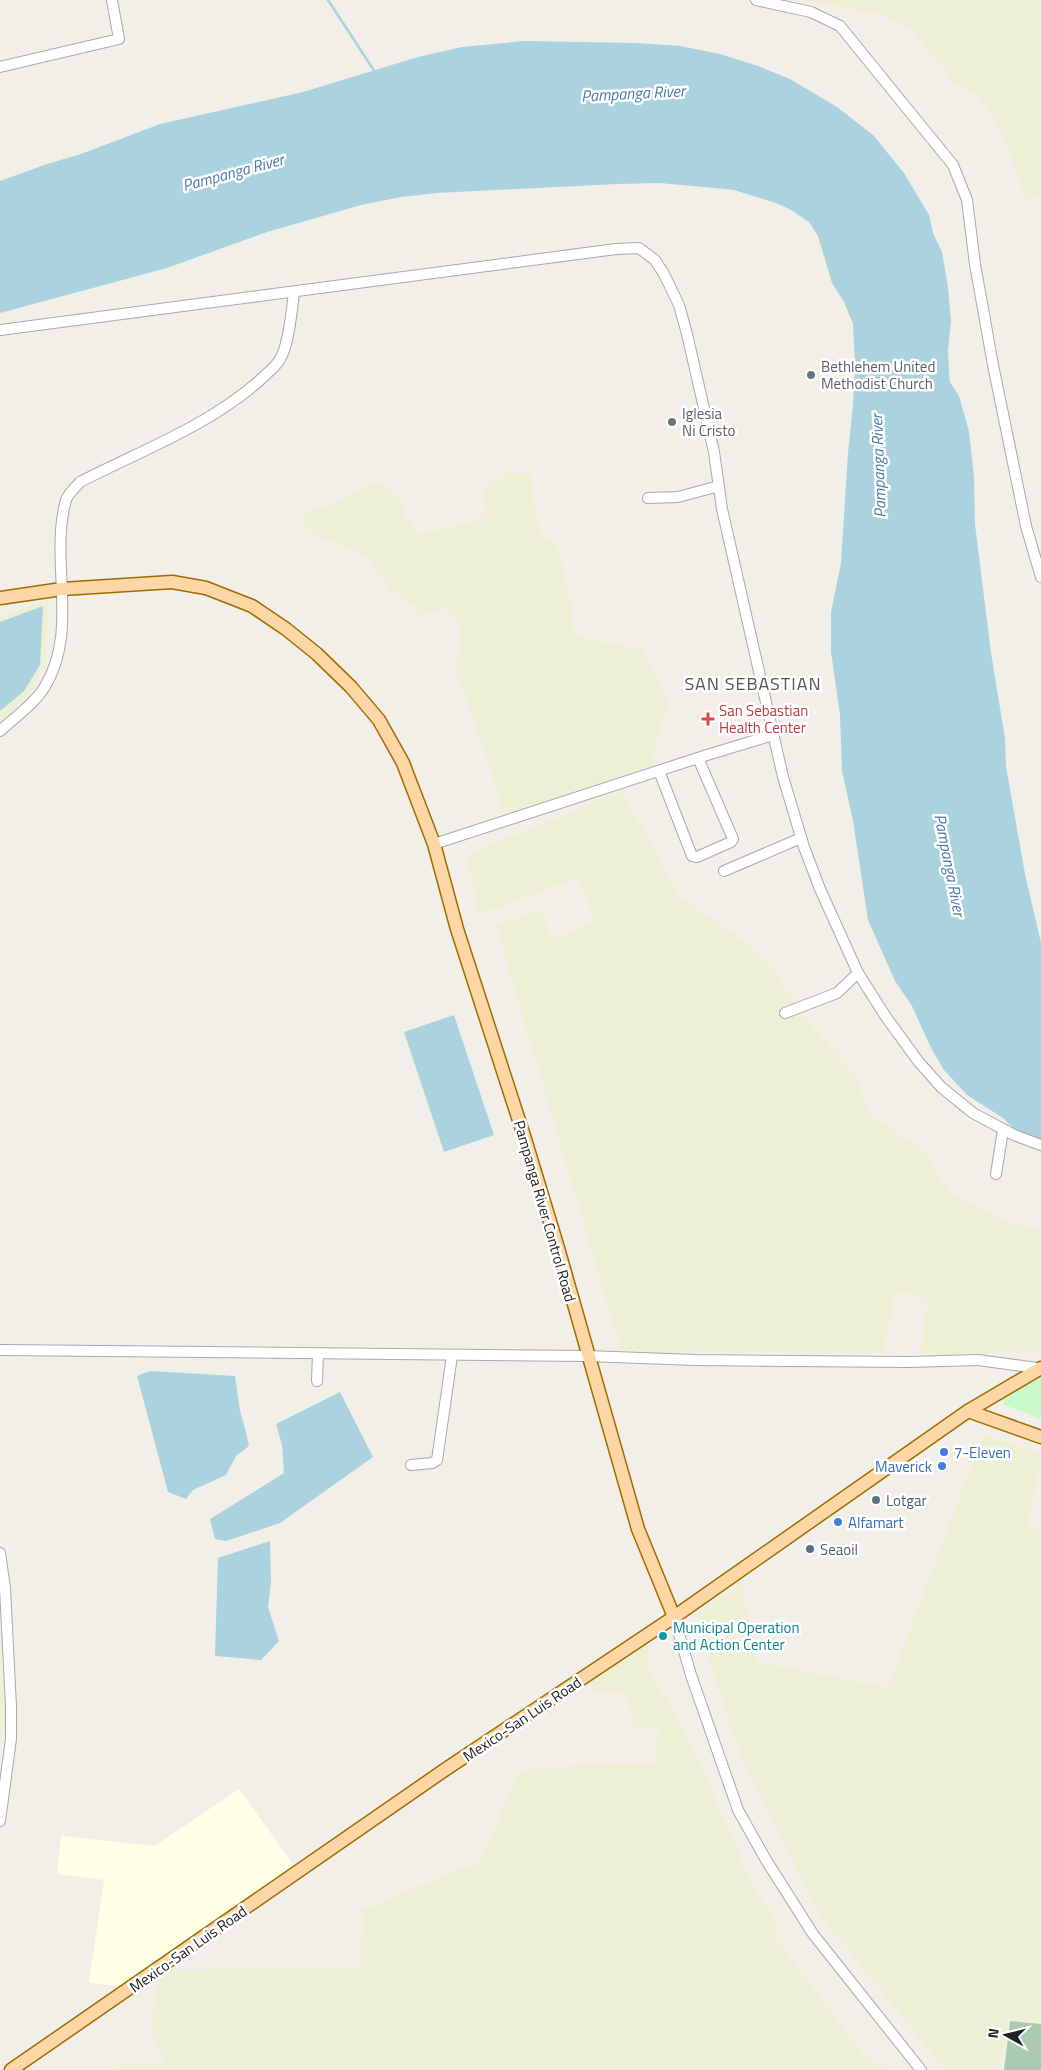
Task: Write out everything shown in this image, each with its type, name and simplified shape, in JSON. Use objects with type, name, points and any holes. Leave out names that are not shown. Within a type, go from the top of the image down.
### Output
[{"type":"main road","name":"Pampanga River Control Road","points":[[0,598],[62,589],[172,582],[206,588],[252,606],[286,630],[317,654],[351,686],[379,720],[403,763],[434,844],[457,929],[552,1229],[638,1529],[674,1617]]},
{"type":"main road","name":"Mexico-San Luis Road","points":[[11,2070],[454,1764],[674,1617],[968,1411],[1039,1368]]},
{"type":"main road","points":[[968,1411],[1041,1437]]},
{"type":"street","points":[[0,67],[119,39],[112,0]]},
{"type":"street","points":[[756,0],[810,12],[840,26],[953,165],[967,200],[975,264],[993,365],[1026,526],[1041,577]]},
{"type":"street","points":[[0,330],[600,251],[638,248],[655,260],[679,305],[702,400],[722,509],[782,777],[801,838],[820,889],[858,973],[886,1017],[918,1061],[941,1087],[973,1113],[1003,1130],[1041,1145]]},
{"type":"street","points":[[0,731],[44,689],[56,661],[63,625],[61,542],[66,499],[80,482],[202,421],[238,400],[280,359],[292,313],[294,292]]},
{"type":"street","points":[[648,498],[678,497],[719,486]]},
{"type":"street","points":[[434,844],[773,735]]},
{"type":"street","points":[[659,771],[692,856],[698,857],[732,842],[733,839],[698,758]]},
{"type":"street","points":[[724,871],[801,838]]},
{"type":"street","points":[[785,1013],[837,993],[858,973]]},
{"type":"street","points":[[996,1174],[1003,1130]]},
{"type":"street","points":[[0,1350],[587,1356],[910,1362],[978,1360],[1039,1368]]},
{"type":"street","points":[[317,1382],[318,1354]]},
{"type":"street","points":[[412,1465],[432,1463],[437,1460],[452,1356]]},
{"type":"street","points":[[0,1553],[5,1588],[12,1706],[11,1739],[0,1821]]},
{"type":"street","name":"Pampanga River Control Road","points":[[674,1617],[690,1675],[738,1810],[766,1860],[813,1934],[921,2070]]},
{"type":"shaded area","points":[[804,0],[1041,0],[1041,195],[1026,200],[1005,139],[986,107],[971,91],[955,83],[909,27],[881,14]]},
{"type":"shaded area","points":[[506,473],[530,474],[539,532],[558,547],[575,636],[642,650],[668,702],[654,751],[652,767],[503,814],[493,775],[454,667],[462,650],[459,621],[446,608],[426,614],[415,607],[388,588],[369,558],[322,538],[302,525],[301,516],[379,482],[403,503],[403,518],[411,520],[418,535],[488,517],[483,494]]},
{"type":"shaded area","points":[[50,600],[45,662],[33,688],[0,725],[0,616]]},
{"type":"shaded area","points":[[622,791],[680,897],[735,935],[774,969],[801,1014],[856,1077],[870,1115],[922,1149],[949,1192],[1002,1220],[1041,1231],[1041,1352],[920,1355],[928,1299],[895,1291],[884,1352],[621,1351],[496,926],[540,909],[552,939],[595,921],[578,878],[479,914],[466,855]]},
{"type":"shaded area","points":[[983,1434],[1041,1454],[1028,1525],[1041,1530],[1041,2021],[1008,2018],[1007,2035],[998,2070],[945,2070],[817,1912],[735,1742],[695,1615],[741,1584],[756,1661],[888,1688]]},
{"type":"shaded area","points":[[0,1637],[6,1710],[0,1747]]},
{"type":"shaded area","points":[[647,1638],[650,1673],[687,1734],[753,1886],[779,1926],[776,1939],[864,2056],[892,2070],[112,2070],[112,2066],[166,2062],[152,2035],[156,1970],[361,1968],[362,1910],[480,1861],[519,1771],[582,1765],[654,1763],[659,1729],[633,1726],[628,1694],[596,1693],[585,1674]]},
{"type":"shaded area","points":[[239,1789],[295,1867],[121,1987],[89,1982],[104,1880],[57,1874],[61,1836],[155,1846]]},
{"type":"shaded area","points":[[1010,2021],[1041,2024],[1041,2070],[1004,2070]]},
{"type":"green space","points":[[1041,1375],[1041,1419],[1003,1404],[1003,1397]]},
{"type":"water","name":"Pampanga River","points":[[525,41],[636,43],[680,46],[720,54],[790,79],[837,107],[873,135],[904,173],[929,215],[933,233],[942,252],[948,287],[951,321],[948,351],[950,382],[959,396],[969,431],[974,477],[975,524],[991,653],[1005,738],[1006,767],[1025,874],[1041,943],[1041,1140],[1018,1133],[1003,1118],[967,1095],[944,1070],[931,1048],[912,1006],[895,981],[868,920],[853,821],[842,771],[840,715],[831,652],[831,612],[841,563],[853,405],[855,366],[853,324],[844,302],[832,283],[818,236],[809,222],[776,203],[734,190],[659,183],[437,193],[401,197],[361,205],[267,232],[167,268],[0,313],[0,181],[81,154],[160,124],[303,92],[418,57],[462,47]]},
{"type":"water","points":[[43,606],[40,665],[24,691],[0,711],[0,622]]},
{"type":"water","points":[[454,1015],[494,1135],[444,1152],[404,1032]]},
{"type":"water","points":[[150,1371],[235,1376],[240,1411],[249,1446],[236,1456],[226,1475],[193,1490],[186,1499],[168,1492],[137,1376]]},
{"type":"water","points":[[340,1392],[373,1457],[280,1523],[226,1541],[215,1539],[210,1519],[284,1473],[282,1445],[276,1424]]},
{"type":"water","points":[[270,1541],[271,1582],[268,1607],[279,1641],[261,1660],[215,1656],[218,1558]]},
{"type":"waterway","points":[[328,0],[375,72]]},
{"type":"place","name":"Bethlehem United Methodist Church","points":[[811,375]]},
{"type":"place","name":"Iglesia Ni Cristo","points":[[672,422]]},
{"type":"place","name":"San Sebastian Health Center","points":[[708,719]]},
{"type":"place","name":"7-Eleven","points":[[944,1452]]},
{"type":"place","name":"Maverick","points":[[942,1466]]},
{"type":"place","name":"Lotgar","points":[[876,1500]]},
{"type":"place","name":"Alfamart","points":[[838,1522]]},
{"type":"place","name":"Seaoil","points":[[810,1549]]},
{"type":"place","name":"Municipal Operation and Action Center","points":[[663,1636]]},
{"type":"district","name":"SAN SEBASTIAN","points":[[753,683]]}]
